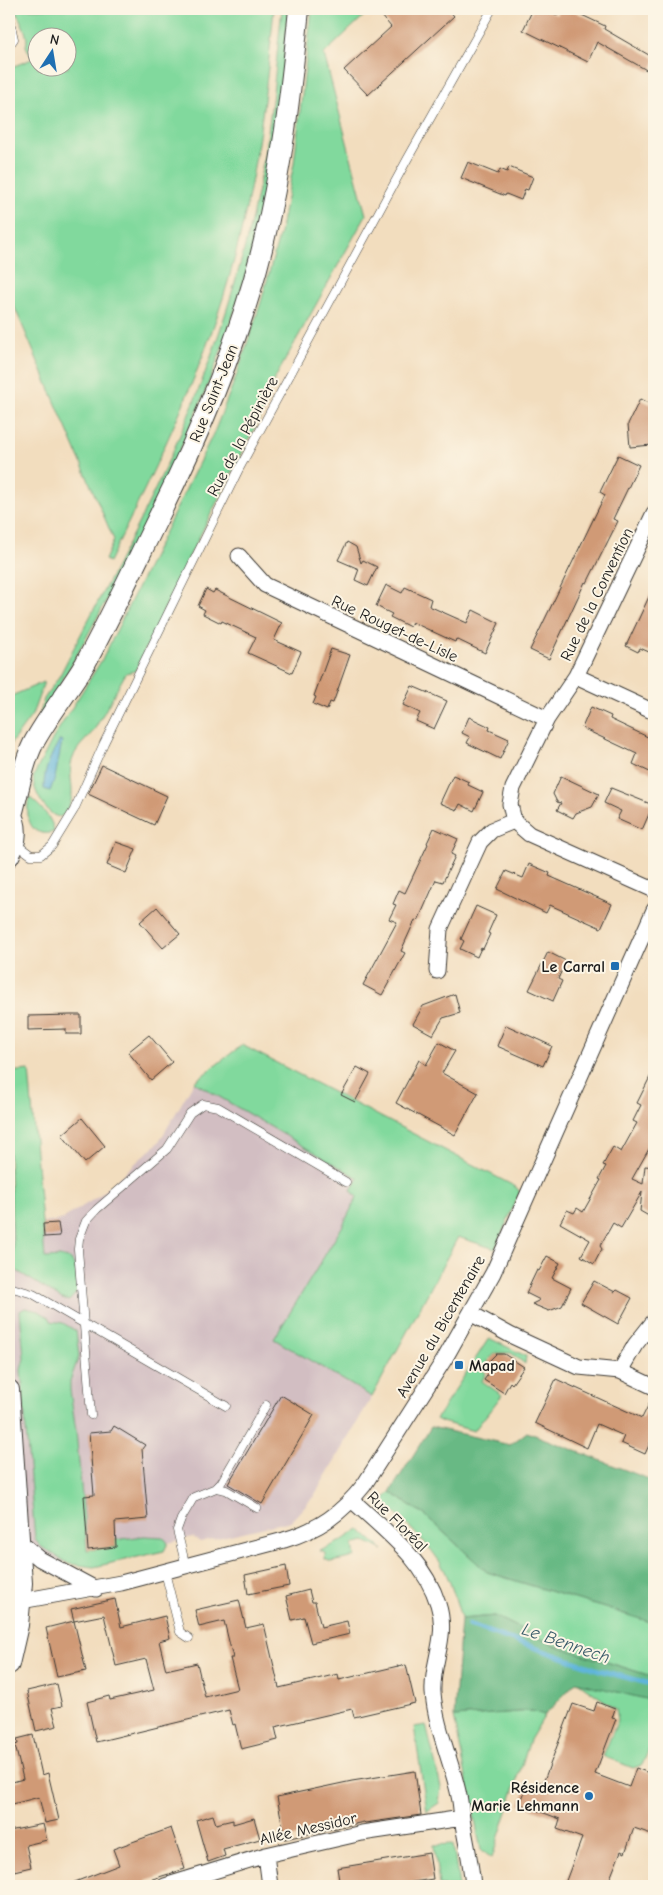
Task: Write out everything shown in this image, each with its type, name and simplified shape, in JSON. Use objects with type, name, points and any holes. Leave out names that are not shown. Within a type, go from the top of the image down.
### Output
[{"type":"street","name":"Rue Saint-Jean","points":[[10,813],[17,799],[20,779],[33,745],[84,664],[189,454],[226,365],[262,249],[275,191],[287,117],[299,9]]},
{"type":"street","name":"Rue de la Convention","points":[[514,821],[510,804],[513,788],[546,718],[576,676],[651,529],[654,513]]},
{"type":"street","name":"Rue Rouget-de-Lisle","points":[[238,556],[265,585],[546,718]]},
{"type":"street","name":"Rue de la Convention","points":[[576,676],[654,712]]},
{"type":"street","name":"Rue Saint-Jean","points":[[9,765],[33,745]]},
{"type":"street","points":[[10,813],[16,829],[12,850]]},
{"type":"street","points":[[437,971],[440,929],[480,842],[492,830],[514,821],[529,834],[654,890]]},
{"type":"street","name":"Avenue du Bicentenaire","points":[[15,1602],[96,1588],[165,1572],[306,1533],[327,1522],[352,1500],[377,1465],[472,1314],[513,1230],[654,910]]},
{"type":"street","points":[[472,1314],[510,1335],[578,1367],[620,1371],[654,1387]]},
{"type":"street","points":[[620,1371],[635,1345],[654,1320]]},
{"type":"street","points":[[9,1390],[21,1543],[15,1602],[16,1635],[9,1664]]},
{"type":"street","name":"Rue Floréal","points":[[352,1500],[409,1554],[428,1581],[438,1605],[442,1633],[434,1673],[433,1694],[438,1720],[459,1797],[471,1860],[473,1886]]},
{"type":"street","points":[[21,1543],[40,1559],[96,1588]]},
{"type":"street","name":"Allée Messidor","points":[[165,1886],[266,1855],[362,1832],[462,1818]]},
{"type":"street","points":[[266,1855],[270,1886]]},
{"type":"lane","name":"Rue de la Pépinière","points":[[12,850],[31,855],[41,855],[52,846],[74,810],[121,708],[239,468],[408,158],[492,9]]},
{"type":"lane","points":[[9,17],[14,39],[9,46]]},
{"type":"lane","points":[[91,1415],[78,1250],[79,1239],[86,1221],[97,1209],[167,1149],[190,1113],[203,1104],[218,1107],[346,1182]]},
{"type":"lane","points":[[9,1287],[34,1294],[226,1406]]},
{"type":"lane","points":[[186,1567],[178,1530],[181,1519],[194,1496],[216,1488],[221,1483],[266,1405]]},
{"type":"lane","points":[[216,1488],[226,1490],[256,1508]]},
{"type":"lane","points":[[165,1572],[180,1632],[190,1638]]},
{"type":"shaded area","points":[[194,1082],[458,1236],[372,1397],[314,1496],[291,1521],[200,1542],[193,1537],[168,1543],[164,1551],[94,1567],[9,1555],[9,1220],[42,1223],[61,1220],[99,1196],[159,1142]]},
{"type":"green space","points":[[15,9],[274,9],[262,117],[250,189],[243,224],[224,295],[186,397],[157,464],[109,562],[105,560],[114,540],[9,294],[9,68],[28,61],[28,78],[78,78],[78,28],[28,28],[28,50],[25,32]]},
{"type":"green space","points":[[282,9],[289,9],[274,142],[254,241],[226,337],[202,400],[146,522],[84,642],[39,718],[44,699],[60,675],[156,488],[190,412],[216,344],[243,254],[263,163]]},
{"type":"green space","points":[[312,9],[371,9],[324,54],[366,215],[264,398],[268,402],[187,561],[135,671],[126,673],[94,730],[75,754],[70,771],[72,792],[69,806],[65,813],[55,816],[39,797],[33,781],[34,775],[53,738],[103,658],[215,430],[237,374],[261,302],[280,233],[294,163]]},
{"type":"green space","points":[[44,682],[32,715],[9,746],[9,697]]},
{"type":"green space","points":[[29,797],[48,817],[54,832],[39,832],[34,829],[29,818]]},
{"type":"green space","points":[[242,1045],[516,1187],[520,1192],[495,1249],[458,1237],[372,1397],[274,1339],[342,1227],[357,1197],[351,1190],[358,1178],[194,1082]]},
{"type":"green space","points":[[29,1070],[45,1258],[67,1258],[74,1265],[77,1292],[69,1301],[62,1299],[14,1269],[9,1151],[9,1072]]},
{"type":"green space","points":[[25,1308],[39,1311],[50,1318],[51,1321],[63,1323],[76,1331],[79,1356],[70,1381],[70,1390],[76,1431],[87,1550],[116,1547],[115,1540],[144,1536],[163,1537],[168,1543],[164,1551],[94,1567],[69,1564],[40,1546],[35,1539],[21,1370],[24,1358],[20,1311]]},
{"type":"green space","points":[[489,1338],[526,1356],[525,1364],[511,1353],[496,1353],[488,1360],[483,1370],[486,1373],[482,1381],[502,1395],[474,1431],[436,1419]]},
{"type":"green space","points":[[431,1427],[510,1445],[527,1432],[654,1481],[654,1623],[487,1572],[425,1515],[390,1492]]},
{"type":"green space","points":[[390,1492],[425,1515],[487,1572],[654,1623],[654,1677],[556,1646],[495,1616],[461,1619],[450,1583],[439,1561],[425,1542],[383,1501]]},
{"type":"green space","points":[[359,1529],[383,1550],[365,1541],[353,1544],[355,1557],[331,1562],[325,1559],[325,1553],[320,1551],[341,1541]]},
{"type":"green space","points":[[495,1616],[556,1646],[654,1677],[654,1701],[576,1682],[545,1715],[531,1711],[454,1717],[461,1619]]},
{"type":"green space","points":[[576,1681],[654,1701],[654,1743],[652,1743],[642,1765],[633,1768],[603,1756],[618,1720],[616,1709]]},
{"type":"green space","points":[[531,1711],[545,1715],[530,1740],[492,1858],[481,1850],[454,1717]]},
{"type":"green space","points":[[426,1725],[441,1787],[439,1803],[427,1811],[414,1727]]},
{"type":"green space","points":[[453,1844],[459,1886],[439,1886],[434,1845]]},
{"type":"water","points":[[60,740],[62,741],[55,778],[50,791],[44,789],[46,770]]},
{"type":"building","points":[[390,9],[448,9],[454,16],[368,95],[344,70],[391,27],[382,16]]},
{"type":"building","points":[[533,9],[544,9],[557,15],[560,9],[569,9],[605,26],[604,29],[654,58],[654,65],[650,72],[597,42],[588,62],[523,30]]},
{"type":"building","points":[[468,162],[498,174],[500,169],[507,172],[509,167],[533,177],[528,190],[525,189],[521,200],[506,194],[505,196],[461,178]]},
{"type":"building","points":[[640,399],[654,406],[654,421],[651,427],[652,445],[630,447],[628,424]]},
{"type":"building","points":[[618,455],[639,465],[613,519],[618,521],[587,583],[585,582],[549,659],[530,650],[605,495],[600,492]]},
{"type":"building","points":[[347,542],[356,547],[361,563],[363,560],[377,567],[368,586],[355,580],[359,569],[338,560]]},
{"type":"building","points":[[386,585],[402,593],[405,587],[431,599],[429,606],[467,623],[473,610],[499,623],[485,653],[456,639],[455,642],[412,622],[410,627],[390,617],[392,614],[376,606]]},
{"type":"building","points":[[654,586],[654,640],[649,652],[640,648],[638,652],[626,646]]},
{"type":"building","points":[[206,589],[213,593],[215,590],[282,623],[274,640],[301,652],[292,673],[248,653],[256,637],[203,614],[205,610],[198,606]]},
{"type":"building","points":[[331,649],[350,655],[333,703],[330,702],[327,710],[313,704],[316,697],[314,696]]},
{"type":"building","points":[[412,686],[447,701],[434,729],[416,721],[420,713],[403,705]]},
{"type":"building","points":[[591,707],[611,716],[610,719],[654,740],[654,774],[633,764],[637,754],[582,728]]},
{"type":"building","points":[[469,717],[490,727],[489,730],[509,739],[500,759],[467,743],[470,737],[462,733]]},
{"type":"building","points":[[102,765],[167,796],[154,825],[88,794]]},
{"type":"building","points":[[453,775],[469,782],[468,785],[483,792],[474,811],[460,804],[457,810],[440,803]]},
{"type":"building","points":[[561,776],[599,794],[592,807],[576,813],[573,818],[557,810],[561,803],[557,802],[553,794]]},
{"type":"building","points":[[611,788],[653,805],[642,830],[617,819],[621,811],[604,803]]},
{"type":"building","points":[[434,828],[458,839],[451,854],[455,856],[443,882],[436,880],[418,921],[415,920],[401,951],[405,953],[382,995],[363,985],[397,922],[389,919],[396,905],[393,904],[399,890],[405,893]]},
{"type":"building","points":[[116,842],[136,849],[126,873],[107,865]]},
{"type":"building","points":[[529,864],[550,873],[549,876],[612,904],[601,928],[550,905],[546,913],[497,889],[506,871],[523,878]]},
{"type":"building","points":[[476,906],[496,915],[488,933],[490,934],[477,957],[460,949],[464,941],[461,939]]},
{"type":"building","points":[[157,907],[180,934],[163,948],[140,922]]},
{"type":"building","points":[[548,952],[566,961],[558,979],[562,981],[553,1001],[529,990]]},
{"type":"building","points":[[455,994],[460,1013],[443,1018],[433,1035],[413,1024],[423,1006]]},
{"type":"building","points":[[81,1015],[81,1034],[66,1034],[66,1029],[28,1030],[28,1016]]},
{"type":"building","points":[[506,1025],[552,1046],[543,1066],[497,1046]]},
{"type":"building","points":[[149,1035],[172,1062],[151,1080],[128,1052]]},
{"type":"building","points":[[439,1042],[455,1051],[442,1073],[478,1093],[455,1135],[396,1103],[419,1060],[426,1065]]},
{"type":"building","points":[[357,1067],[370,1074],[355,1102],[341,1095]]},
{"type":"building","points":[[654,1069],[654,1140],[632,1179],[643,1184],[645,1166],[654,1167],[654,1219],[640,1211],[642,1192],[621,1228],[613,1223],[600,1246],[602,1249],[594,1264],[581,1256],[590,1240],[560,1223],[567,1210],[574,1213],[577,1208],[583,1212],[601,1180],[599,1179],[606,1166],[603,1165],[613,1147],[621,1152],[637,1123],[633,1121],[641,1105],[637,1103]]},
{"type":"building","points":[[82,1118],[105,1146],[85,1163],[62,1135]]},
{"type":"building","points":[[58,1223],[60,1236],[44,1237],[43,1224]]},
{"type":"building","points":[[547,1256],[560,1263],[552,1278],[571,1288],[562,1306],[549,1311],[532,1304],[540,1300],[526,1293],[537,1270],[539,1271]]},
{"type":"building","points":[[594,1281],[632,1298],[618,1324],[581,1303]]},
{"type":"building","points":[[496,1354],[504,1354],[524,1367],[512,1384],[510,1382],[504,1393],[484,1380],[489,1373],[485,1370],[490,1360]]},
{"type":"building","points":[[556,1379],[642,1418],[654,1396],[654,1434],[645,1454],[621,1443],[624,1436],[597,1424],[587,1448],[535,1423]]},
{"type":"building","points":[[281,1395],[314,1415],[262,1504],[228,1484]]},
{"type":"building","points":[[114,1426],[145,1445],[142,1449],[148,1519],[115,1522],[116,1547],[88,1550],[84,1496],[94,1495],[89,1433],[111,1431]]},
{"type":"building","points":[[286,1566],[289,1586],[248,1594],[245,1575]]},
{"type":"building","points":[[309,1590],[312,1602],[315,1602],[321,1627],[347,1621],[350,1634],[311,1643],[304,1617],[292,1620],[286,1596]]},
{"type":"building","points":[[115,1599],[121,1627],[165,1616],[170,1638],[159,1641],[166,1670],[197,1663],[205,1697],[238,1689],[230,1658],[233,1658],[224,1621],[199,1627],[195,1610],[239,1600],[246,1628],[264,1624],[279,1688],[338,1674],[339,1680],[406,1665],[415,1703],[354,1717],[352,1709],[275,1727],[278,1740],[241,1749],[235,1724],[233,1725],[229,1710],[96,1742],[87,1702],[109,1696],[110,1700],[154,1690],[146,1659],[116,1666],[104,1615],[74,1621],[71,1609]]},
{"type":"building","points":[[74,1621],[86,1671],[57,1677],[46,1628]]},
{"type":"building","points":[[57,1684],[62,1706],[52,1708],[57,1726],[36,1731],[27,1691]]},
{"type":"building","name":"Résidence Marie Lehmann","points":[[597,1702],[615,1709],[612,1718],[616,1719],[595,1774],[629,1787],[636,1768],[654,1775],[654,1835],[634,1828],[625,1853],[621,1851],[607,1886],[564,1886],[582,1838],[557,1829],[560,1819],[520,1804],[527,1786],[534,1789],[537,1781],[543,1783],[573,1704],[594,1711]]},
{"type":"building","points":[[33,1735],[42,1775],[48,1773],[59,1820],[45,1823],[39,1797],[9,1805],[9,1783],[23,1779],[15,1745],[18,1744],[17,1739]]},
{"type":"building","points":[[415,1771],[421,1815],[364,1822],[285,1839],[277,1797],[352,1781]]},
{"type":"building","points":[[213,1815],[216,1824],[233,1820],[233,1824],[254,1818],[260,1839],[223,1849],[225,1856],[208,1862],[196,1820]]},
{"type":"building","points":[[43,1824],[47,1840],[26,1845],[31,1867],[14,1871],[14,1869],[9,1870],[9,1831]]},
{"type":"building","points":[[171,1828],[185,1869],[146,1881],[148,1886],[67,1886],[119,1865],[113,1849]]},
{"type":"building","points":[[429,1853],[433,1879],[387,1886],[340,1886],[337,1868]]},
{"type":"waterway","name":"Le Bennech","points":[[469,1625],[599,1670],[654,1685]]},
{"type":"place","name":"Le Carral","points":[[615,966]]},
{"type":"place","name":"Mapad","points":[[459,1365]]},
{"type":"place","name":"Résidence Marie Lehmann","points":[[589,1796]]}]
